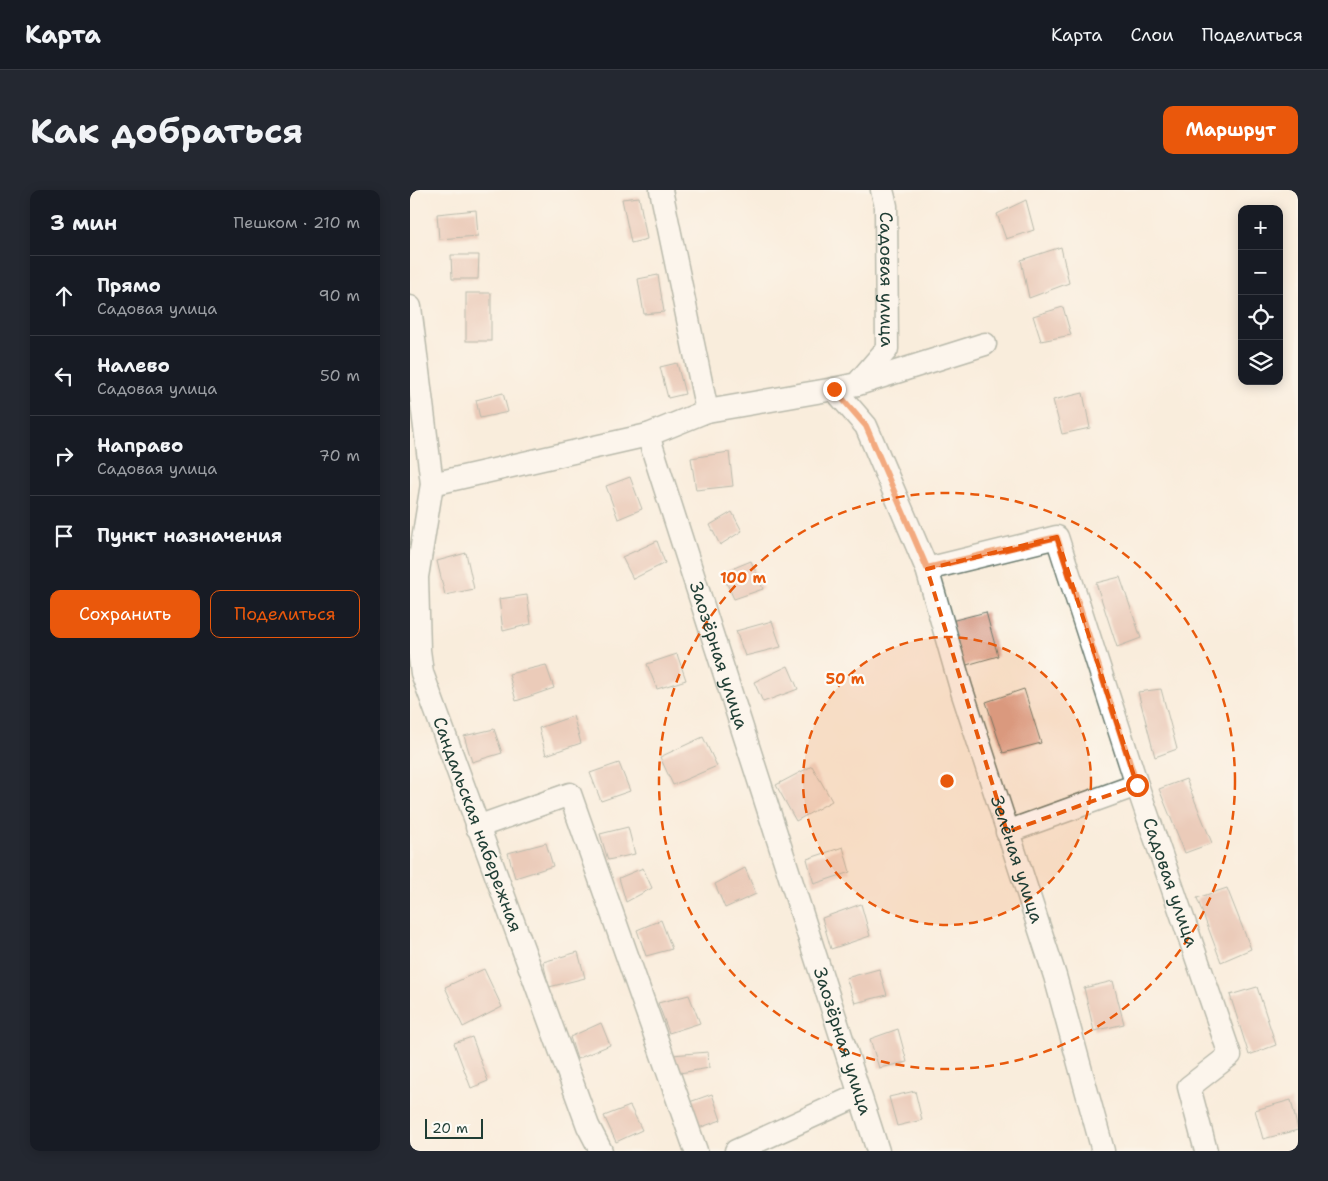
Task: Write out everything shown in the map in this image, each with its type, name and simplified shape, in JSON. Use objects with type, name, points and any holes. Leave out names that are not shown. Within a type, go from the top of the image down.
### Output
[{"type":"street","points":[[662,190],[707,411]]},
{"type":"street","name":"Садовая улица","points":[[857,384],[887,349],[886,206],[882,190]]},
{"type":"street","name":"Сандальская набережная","points":[[410,307],[432,484],[417,577],[421,666],[434,708],[477,827],[588,1126],[601,1151]]},
{"type":"street","points":[[432,484],[648,436],[707,411],[857,384],[985,344]]},
{"type":"street","points":[[834,389],[866,426],[927,568]]},
{"type":"street","name":"Заозёрная улица","points":[[648,436],[878,1151]]},
{"type":"street","name":"Садовая улица","points":[[927,568],[1057,537],[1137,785],[1230,1055],[1189,1087],[1206,1151]]},
{"type":"street","name":"Зелёная улица","points":[[927,568],[961,688],[1055,976],[1103,1151]]},
{"type":"street","points":[[1007,832],[1137,785]]},
{"type":"street","points":[[477,827],[570,794],[696,1151]]},
{"type":"street","points":[[736,1151],[859,1095]]},
{"type":"highlighted area","points":[[1057,537],[1137,785],[1007,832],[927,569]]},
{"type":"building","points":[[639,197],[647,239],[631,243],[622,199]]},
{"type":"building","points":[[1026,200],[1034,230],[1006,239],[997,214]]},
{"type":"building","points":[[476,210],[478,236],[439,239],[437,214]]},
{"type":"building","points":[[1061,247],[1069,283],[1029,298],[1021,260]]},
{"type":"building","points":[[451,255],[479,255],[478,279],[452,279]]},
{"type":"building","points":[[658,275],[664,312],[644,314],[638,279]]},
{"type":"building","points":[[466,293],[491,293],[491,341],[466,341]]},
{"type":"building","points":[[1063,307],[1071,335],[1041,341],[1033,316]]},
{"type":"building","points":[[677,363],[685,394],[668,398],[660,367]]},
{"type":"building","points":[[503,393],[508,412],[480,418],[476,400]]},
{"type":"building","points":[[1083,393],[1090,428],[1062,434],[1053,400]]},
{"type":"building","points":[[729,452],[733,486],[696,490],[691,458]]},
{"type":"building","points":[[630,477],[642,509],[618,519],[606,486]]},
{"type":"building","points":[[732,512],[742,531],[720,545],[710,525]]},
{"type":"building","points":[[657,541],[665,563],[633,579],[622,557]]},
{"type":"building","points":[[466,553],[474,589],[445,595],[437,561]]},
{"type":"building","points":[[751,561],[763,589],[734,599],[722,573]]},
{"type":"building","points":[[1120,577],[1141,638],[1117,647],[1096,583]]},
{"type":"building","points":[[527,595],[531,624],[503,631],[499,599]]},
{"type":"building","points":[[986,612],[998,656],[963,666],[951,621]]},
{"type":"building","points":[[772,621],[781,647],[745,656],[736,631]]},
{"type":"building","points":[[677,654],[686,680],[657,689],[647,664]]},
{"type":"building","points":[[546,665],[554,688],[516,701],[509,674]]},
{"type":"building","points":[[788,666],[798,689],[763,702],[754,682]]},
{"type":"building","points":[[1024,689],[1041,743],[1003,753],[986,702]]},
{"type":"building","points":[[1161,689],[1177,749],[1155,757],[1138,692]]},
{"type":"building","points":[[573,716],[581,743],[546,755],[539,728]]},
{"type":"building","points":[[494,729],[502,753],[472,762],[464,736]]},
{"type":"building","points":[[703,737],[717,766],[673,785],[660,757]]},
{"type":"building","points":[[619,763],[630,791],[601,801],[590,773]]},
{"type":"building","points":[[812,766],[832,801],[796,821],[776,785]]},
{"type":"building","points":[[1186,779],[1212,843],[1185,853],[1159,789]]},
{"type":"building","points":[[628,827],[635,854],[608,860],[600,834]]},
{"type":"building","points":[[546,843],[553,866],[515,878],[508,853]]},
{"type":"building","points":[[843,847],[850,872],[814,884],[807,859]]},
{"type":"building","points":[[643,868],[652,888],[626,902],[619,878]]},
{"type":"building","points":[[745,868],[756,894],[725,908],[715,884]]},
{"type":"building","points":[[1227,888],[1251,949],[1221,962],[1197,898]]},
{"type":"building","points":[[861,904],[870,936],[831,949],[822,918]]},
{"type":"building","points":[[661,920],[672,949],[646,956],[637,930]]},
{"type":"building","points":[[578,952],[585,978],[549,987],[543,962]]},
{"type":"building","points":[[484,969],[502,1007],[463,1027],[445,987]]},
{"type":"building","points":[[879,969],[887,995],[855,1003],[846,978]]},
{"type":"building","points":[[1113,981],[1124,1024],[1094,1031],[1084,988]]},
{"type":"building","points":[[1257,987],[1276,1045],[1249,1055],[1230,995]]},
{"type":"building","points":[[689,995],[700,1023],[669,1033],[658,1003]]},
{"type":"building","points":[[601,1023],[610,1045],[577,1059],[570,1037]]},
{"type":"building","points":[[898,1029],[907,1062],[879,1068],[870,1039]]},
{"type":"building","points":[[472,1037],[488,1081],[471,1088],[454,1043]]},
{"type":"building","points":[[708,1052],[709,1068],[674,1074],[672,1055]]},
{"type":"building","points":[[915,1091],[922,1120],[897,1126],[889,1097]]},
{"type":"building","points":[[712,1094],[721,1120],[693,1130],[684,1104]]},
{"type":"building","points":[[1291,1100],[1298,1130],[1263,1139],[1255,1110]]},
{"type":"building","points":[[630,1106],[642,1130],[616,1142],[604,1116]]},
{"type":"route","points":[[834,389],[866,426],[927,568],[1057,537],[1137,785]]}]
